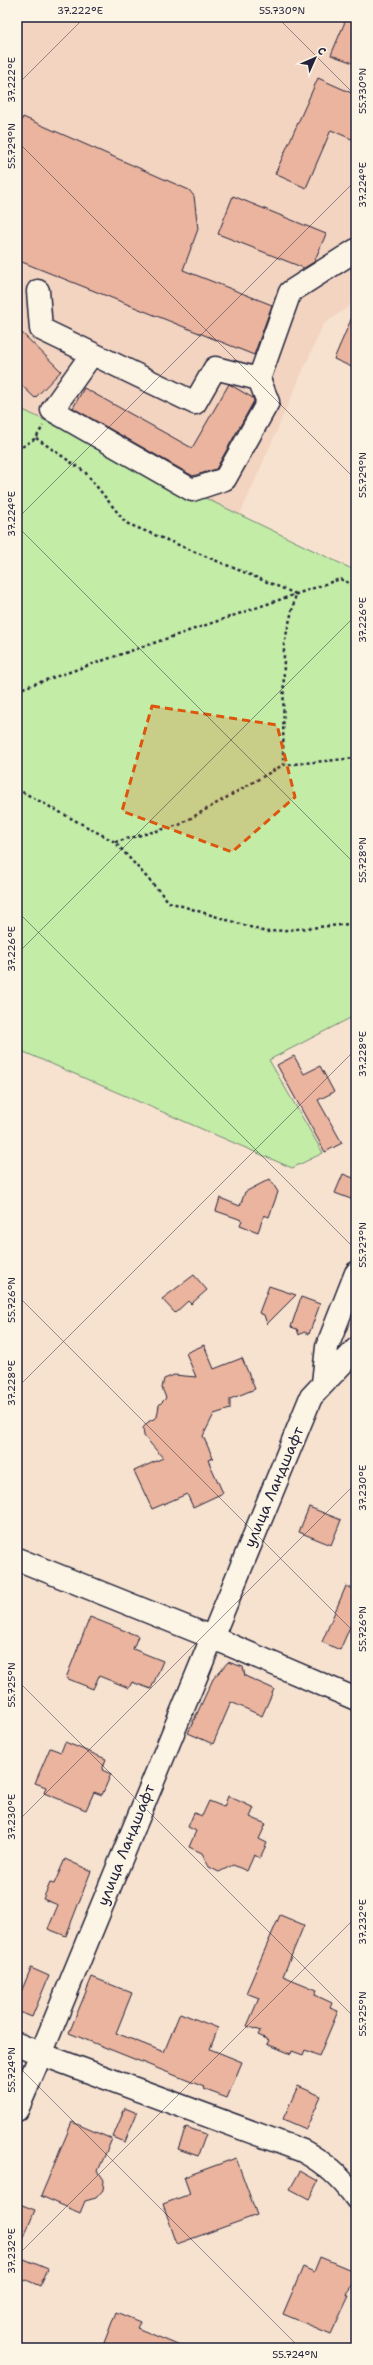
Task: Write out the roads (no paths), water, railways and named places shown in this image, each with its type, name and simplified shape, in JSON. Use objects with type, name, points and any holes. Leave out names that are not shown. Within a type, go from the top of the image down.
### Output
[{"type":"street","points":[[92,354],[52,410],[192,490],[225,478],[268,402],[259,379],[290,292],[356,250]]},
{"type":"street","points":[[38,291],[41,329],[195,404],[215,368],[259,379]]},
{"type":"street","points":[[323,1383],[327,1347],[356,1273]]},
{"type":"street","name":"улица Ландшафт","points":[[17,2110],[311,1397],[356,1349]]},
{"type":"street","points":[[17,1560],[211,1637],[356,1699]]},
{"type":"street","points":[[17,2044],[302,2151],[322,2161],[337,2175],[356,2198]]}]
